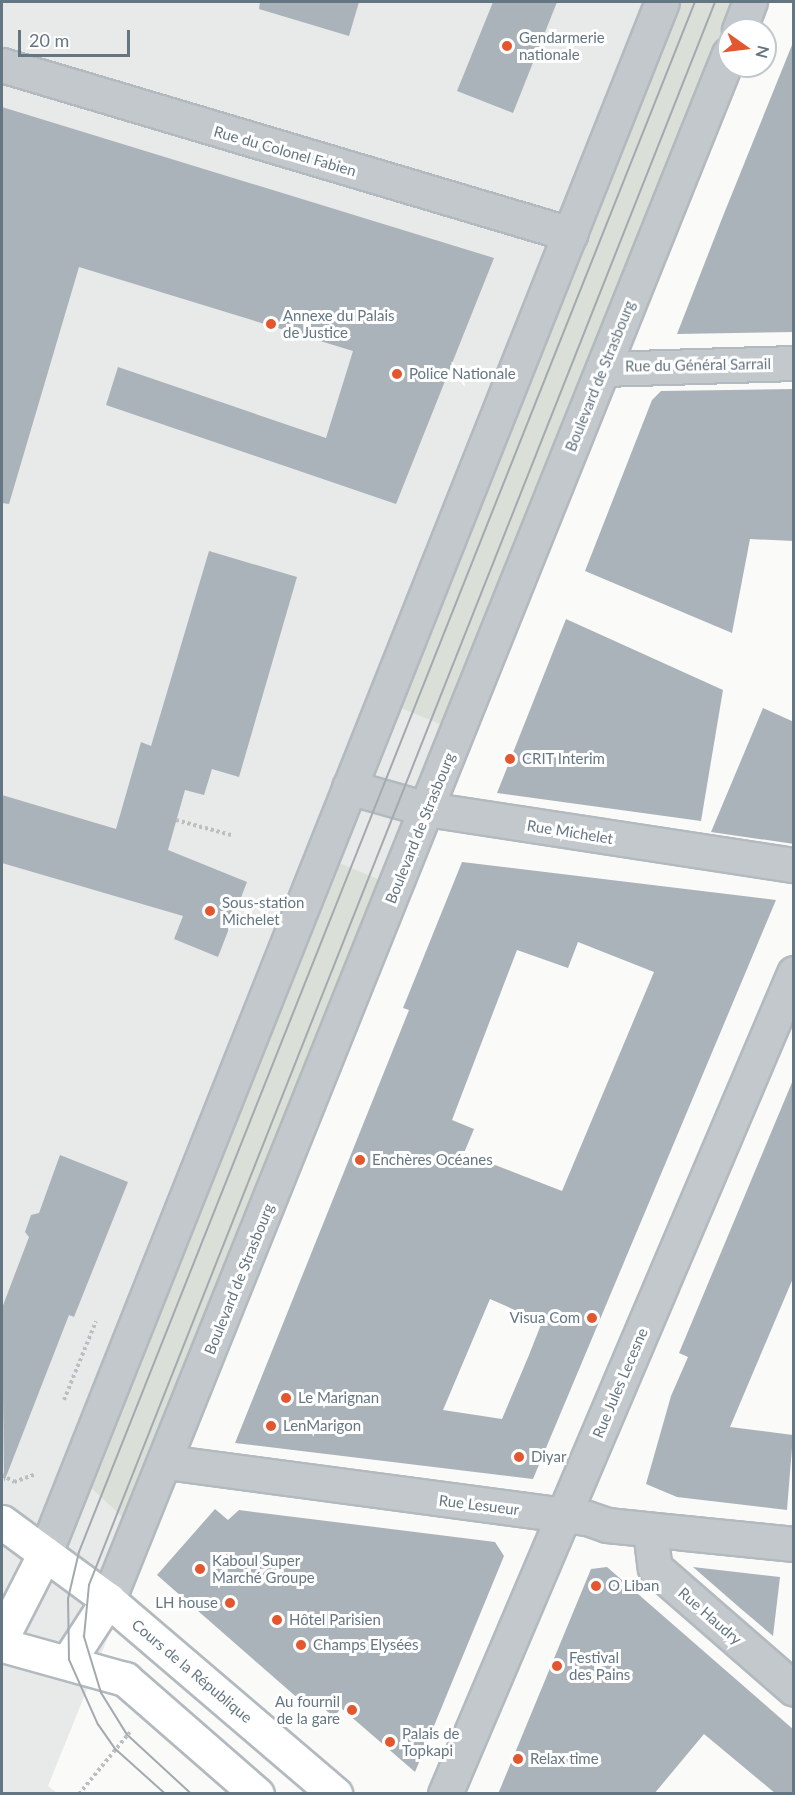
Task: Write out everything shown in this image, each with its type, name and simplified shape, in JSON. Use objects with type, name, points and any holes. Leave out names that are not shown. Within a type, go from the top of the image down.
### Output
[{"type":"main road","name":"Cours de la République","points":[[2,1522],[108,1600],[335,1794]]},
{"type":"main road","points":[[2,1637],[45,1553]]},
{"type":"main road","points":[[69,1660],[108,1600]]},
{"type":"main road","points":[[2,1645],[69,1660],[125,1679],[257,1794]]},
{"type":"street","points":[[45,1553],[662,2]]},
{"type":"street","points":[[744,18],[750,2]]},
{"type":"street","name":"Rue du Colonel Fabien","points":[[2,65],[570,234]]},
{"type":"street","name":"Boulevard de Strasbourg","points":[[108,1600],[166,1461],[719,78]]},
{"type":"street","name":"Rue du Général Sarrail","points":[[603,369],[794,363]]},
{"type":"street","name":"Rue Michelet","points":[[349,786],[427,809],[794,865]]},
{"type":"street","name":"Rue Jules Lecesne","points":[[446,1794],[794,973]]},
{"type":"street","name":"Rue Lesueur","points":[[166,1461],[650,1530],[794,1544]]},
{"type":"street","name":"Rue Haudry","points":[[650,1530],[655,1568],[794,1689]]},
{"type":"path","points":[[176,820],[231,835]]},
{"type":"path","points":[[2,1474],[14,1482],[37,1473]]},
{"type":"shaded area","points":[[2,2],[761,2],[743,18],[717,18],[717,62],[426,850],[48,1786],[57,1793],[2,1794]]},
{"type":"shaded area","points":[[673,2],[735,2],[729,18],[717,18],[717,47],[447,727],[394,705]]},
{"type":"shaded area","points":[[334,861],[385,882],[131,1525],[85,1482]]},
{"type":"building","points":[[260,2],[359,2],[349,36],[259,9]]},
{"type":"building","name":"Gendarmerie nationale","points":[[493,2],[557,2],[513,113],[457,91]]},
{"type":"building","points":[[792,45],[794,332],[677,334],[723,216]]},
{"type":"building","points":[[2,107],[494,258],[396,504],[106,405],[118,367],[326,438],[353,351],[79,267],[9,504],[2,503]]},
{"type":"building","points":[[794,389],[794,541],[750,539],[732,633],[585,571],[652,400],[661,391]]},
{"type":"building","points":[[209,551],[297,577],[239,777],[212,769],[204,795],[185,790],[168,850],[247,882],[218,957],[174,939],[183,916],[2,863],[2,795],[116,829],[141,742],[151,746]]},
{"type":"building","points":[[566,619],[723,690],[701,821],[497,793]]},
{"type":"building","points":[[763,708],[794,722],[794,844],[711,832]]},
{"type":"building","points":[[462,862],[776,900],[533,1479],[235,1443],[409,1010],[403,1008]],"holes":[[[578,942],[654,972],[562,1191],[464,1153],[474,1129],[452,1120],[517,950],[568,968]],[[490,1299],[542,1322],[502,1419],[443,1410]]]},
{"type":"building","points":[[793,1080],[794,1276],[730,1427],[793,1435],[787,1510],[677,1497],[646,1484],[671,1396],[688,1357],[679,1353]]},
{"type":"building","points":[[60,1155],[128,1182],[74,1317],[69,1315],[4,1482],[2,1308],[29,1237],[25,1232],[31,1215],[39,1213]]},
{"type":"building","points":[[215,1509],[228,1520],[239,1510],[495,1542],[504,1556],[415,1772],[341,1708],[334,1717],[315,1701],[309,1708],[157,1575]]},
{"type":"building","points":[[607,1567],[794,1730],[794,1794],[776,1794],[704,1734],[654,1794],[498,1794],[591,1569]]},
{"type":"building","points":[[693,1567],[780,1577],[773,1636],[740,1608]]},
{"type":"tram line","points":[[165,1794],[115,1749],[98,1725],[69,1660],[68,1599],[79,1552],[695,2]]},
{"type":"tram line","points":[[191,1794],[127,1735],[101,1693],[84,1637],[89,1585],[715,2]]},
{"type":"place","name":"Gendarmerie nationale","points":[[507,46]]},
{"type":"place","name":"Annexe du Palais de Justice","points":[[271,324]]},
{"type":"place","name":"Police Nationale","points":[[397,374]]},
{"type":"place","name":"CRIT Interim","points":[[510,759]]},
{"type":"place","name":"Sous-station Michelet","points":[[210,911]]},
{"type":"place","name":"Enchères Océanes","points":[[360,1160]]},
{"type":"place","name":"Visua Com","points":[[592,1318]]},
{"type":"place","name":"Le Marignan","points":[[286,1398]]},
{"type":"place","name":"LenMarigon","points":[[271,1426]]},
{"type":"place","name":"Diyar","points":[[519,1457]]},
{"type":"place","name":"Kaboul Super Marché Groupe","points":[[200,1569]]},
{"type":"place","name":"O Liban","points":[[596,1586]]},
{"type":"place","name":"LH house","points":[[230,1603]]},
{"type":"place","name":"Hôtel Parisien","points":[[277,1620]]},
{"type":"place","name":"Champs Elysées","points":[[301,1645]]},
{"type":"place","name":"Festival des Pains","points":[[557,1666]]},
{"type":"place","name":"Au fournil de la gare","points":[[352,1710]]},
{"type":"place","name":"Palais de Topkapi","points":[[390,1742]]},
{"type":"place","name":"Relax time","points":[[518,1759]]}]
